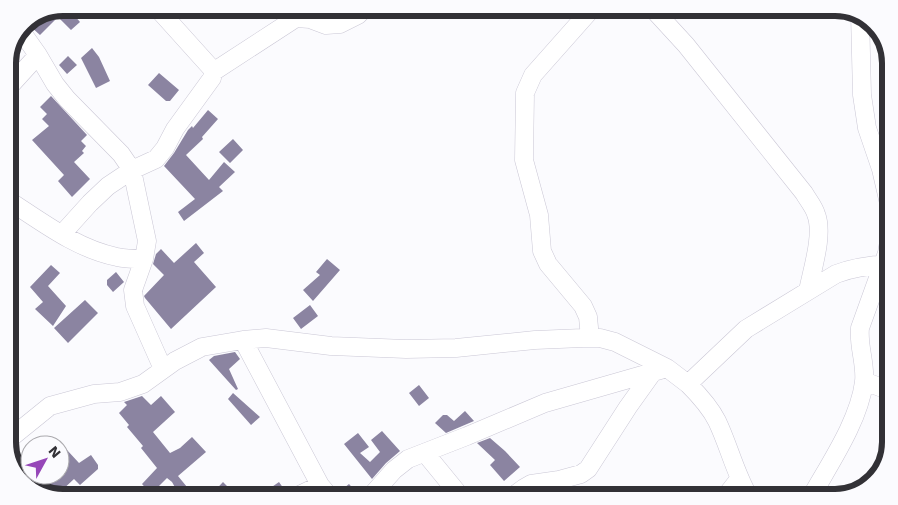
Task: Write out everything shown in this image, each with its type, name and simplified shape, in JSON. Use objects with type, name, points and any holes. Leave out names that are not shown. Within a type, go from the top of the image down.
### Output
[{"type":"street","points":[[62,234],[108,186],[132,170],[156,158],[165,148],[175,129],[212,78],[212,69],[164,16]]},
{"type":"street","points":[[213,72],[288,16]]},
{"type":"street","points":[[301,16],[326,25],[340,24],[356,16]]},
{"type":"street","points":[[585,16],[532,75],[525,93],[524,160],[539,215],[542,251],[548,264],[583,306],[588,317],[590,338]]},
{"type":"street","points":[[659,16],[711,76],[804,193],[816,213],[819,224],[818,240],[808,291]]},
{"type":"street","points":[[860,24],[862,95],[867,128],[882,173]]},
{"type":"street","points":[[25,36],[38,55],[54,84],[67,100],[121,154],[132,170],[147,241],[144,260],[133,290],[134,298],[164,369]]},
{"type":"street","points":[[16,79],[38,55]]},
{"type":"street","points":[[16,205],[78,244],[119,258],[144,260]]},
{"type":"street","points":[[688,384],[746,328],[836,274],[847,269],[882,265]]},
{"type":"street","points":[[816,489],[853,418],[864,381],[860,328],[882,274]]},
{"type":"street","points":[[16,434],[50,406],[94,394],[120,392],[143,384],[175,361],[202,347],[243,340],[266,338],[330,346],[406,349],[456,348],[535,340],[590,338],[615,342],[660,370],[688,384],[716,420],[744,489]]},
{"type":"street","points":[[243,340],[324,489]]},
{"type":"street","points":[[378,489],[394,470],[408,459],[545,403],[660,370]]},
{"type":"street","points":[[523,489],[531,484],[559,480],[581,474],[588,469],[628,407],[660,370]]},
{"type":"street","points":[[864,381],[882,388]]},
{"type":"street","points":[[425,453],[454,489]]},
{"type":"street","points":[[732,489],[739,479]]},
{"type":"building","points":[[75,16],[80,22],[71,30],[58,17],[40,35],[32,28],[54,17]]},
{"type":"building","points":[[92,48],[99,57],[110,81],[96,88],[81,58]]},
{"type":"building","points":[[68,56],[77,65],[67,74],[59,65]]},
{"type":"building","points":[[159,73],[179,90],[170,101],[166,101],[148,85]]},
{"type":"building","points":[[51,96],[87,135],[81,141],[86,146],[82,151],[84,153],[74,162],[90,179],[72,197],[58,181],[64,175],[32,140],[49,126],[42,119],[47,114],[40,107]]},
{"type":"building","points":[[208,110],[218,119],[202,137],[203,139],[186,155],[209,180],[224,162],[235,172],[219,187],[223,191],[184,221],[178,212],[195,199],[164,166],[188,130],[192,126],[193,128]]},
{"type":"building","points":[[233,139],[243,150],[230,163],[219,152]]},
{"type":"building","points":[[196,243],[204,253],[194,262],[216,287],[171,329],[144,296],[164,275],[153,264],[156,254],[161,249],[174,263]]},
{"type":"building","points":[[327,259],[340,270],[313,301],[303,290],[320,275],[316,272]]},
{"type":"building","points":[[51,265],[60,273],[48,286],[66,306],[53,326],[35,309],[43,302],[30,287]]},
{"type":"building","points":[[116,272],[124,282],[113,292],[107,285],[107,280]]},
{"type":"building","points":[[85,300],[98,313],[68,343],[54,328]]},
{"type":"building","points":[[310,305],[318,316],[301,329],[293,318]]},
{"type":"building","points":[[235,352],[240,359],[229,369],[238,389],[236,390],[209,360],[214,356]]},
{"type":"building","points":[[419,385],[429,398],[419,406],[409,393]]},
{"type":"building","points":[[233,393],[260,417],[251,425],[228,399]]},
{"type":"building","points":[[142,396],[151,405],[161,396],[175,412],[153,432],[170,453],[180,448],[192,437],[206,452],[178,476],[189,489],[176,489],[167,478],[156,489],[146,489],[142,484],[157,468],[141,448],[143,446],[127,427],[129,425],[119,413],[127,405],[124,402]]},
{"type":"building","points":[[465,411],[474,421],[446,433],[435,423],[443,415],[447,415],[454,421]]},
{"type":"building","points":[[382,431],[400,451],[372,479],[344,444],[358,433],[369,447],[360,453],[370,462],[380,452],[371,440]]},
{"type":"building","points":[[490,438],[520,467],[504,481],[490,465],[495,460],[477,443]]},
{"type":"building","points":[[70,453],[79,463],[91,455],[98,465],[98,469],[80,485],[74,479],[70,483]]},
{"type":"building","points":[[223,482],[230,489],[216,489]]},
{"type":"building","points":[[279,482],[284,489],[269,489]]},
{"type":"building","points":[[349,484],[354,489],[343,489]]},
{"type":"building","points":[[45,485],[68,485],[63,489]]}]
